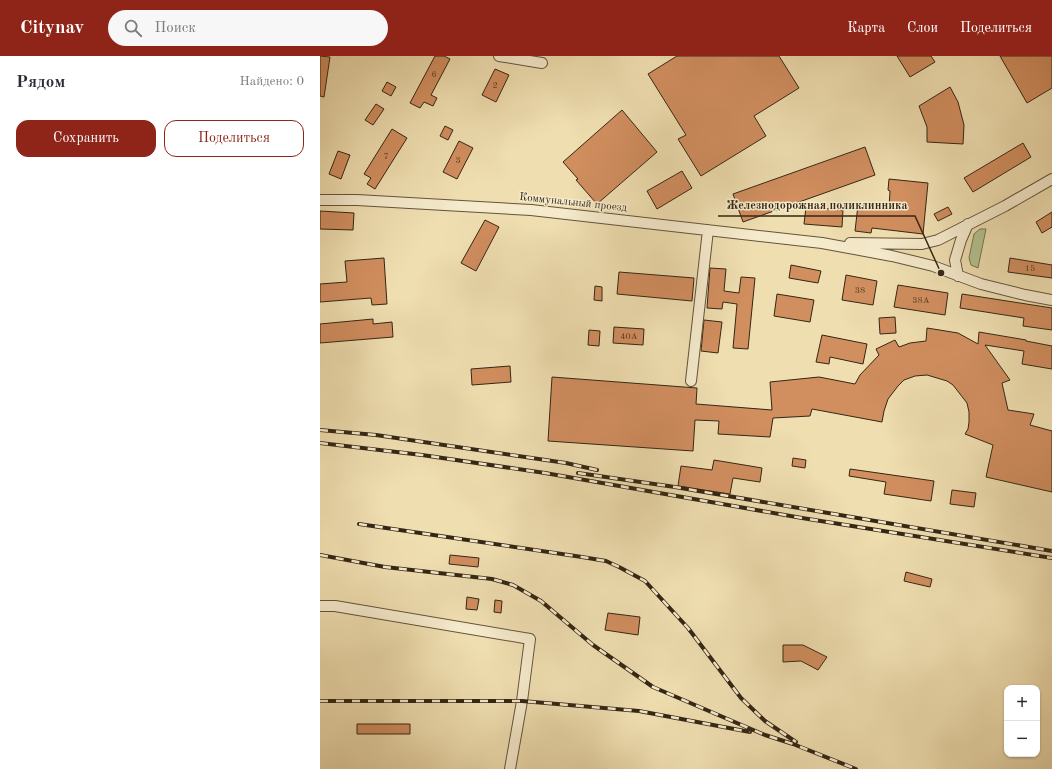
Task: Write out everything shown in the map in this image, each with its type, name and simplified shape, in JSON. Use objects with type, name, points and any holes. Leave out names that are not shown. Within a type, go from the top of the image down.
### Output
[{"type":"street","points":[[500,56],[542,63]]},
{"type":"street","points":[[822,243],[922,244],[938,240],[1052,179]]},
{"type":"street","name":"Коммунальный проезд","points":[[320,200],[357,200],[531,210],[822,243]]},
{"type":"street","points":[[958,276],[955,260],[968,224]]},
{"type":"street","points":[[691,381],[708,230]]},
{"type":"street","points":[[822,243],[892,256],[933,266],[981,284],[1052,300]]},
{"type":"street","points":[[320,606],[335,606],[530,639],[522,701],[510,769]]},
{"type":"green space","points":[[980,229],[986,229],[978,268],[971,265],[969,258],[974,234]]},
{"type":"building","points":[[320,56],[330,57],[324,97],[320,96]]},
{"type":"building","points":[[435,56],[444,56],[450,59],[431,95],[437,98],[433,106],[424,102],[420,108],[410,103]]},
{"type":"building","points":[[677,56],[779,56],[799,88],[754,116],[766,136],[701,176],[678,139],[686,135],[648,74]]},
{"type":"building","points":[[897,56],[931,56],[935,62],[910,77]]},
{"type":"building","points":[[1000,56],[1052,56],[1052,88],[1027,103]]},
{"type":"building","points":[[495,69],[509,75],[496,102],[482,95]]},
{"type":"building","points":[[387,82],[396,87],[391,96],[382,91]]},
{"type":"building","points":[[950,87],[958,102],[964,125],[963,144],[927,142],[927,127],[919,106]]},
{"type":"building","points":[[376,104],[384,109],[373,125],[365,120]]},
{"type":"building","points":[[622,110],[657,152],[597,204],[576,180],[578,179],[563,162]]},
{"type":"building","points":[[445,126],[453,130],[448,140],[440,136]]},
{"type":"building","points":[[392,129],[407,138],[375,189],[367,184],[371,178],[364,174]]},
{"type":"building","points":[[459,141],[473,148],[457,179],[443,172]]},
{"type":"building","points":[[1023,143],[1031,157],[973,192],[964,178]]},
{"type":"building","points":[[865,147],[875,175],[743,222],[733,194]]},
{"type":"building","points":[[338,151],[350,155],[341,179],[329,174]]},
{"type":"building","points":[[682,171],[692,188],[657,209],[647,191]]},
{"type":"building","points":[[889,179],[928,183],[923,234],[872,228],[871,233],[855,231],[858,205],[889,208]]},
{"type":"building","points":[[806,207],[843,210],[842,227],[804,224]]},
{"type":"building","points":[[948,207],[952,214],[938,221],[934,214]]},
{"type":"building","points":[[320,211],[354,213],[353,230],[320,229]]},
{"type":"building","points":[[1052,212],[1052,227],[1042,233],[1036,222]]},
{"type":"building","points":[[485,220],[499,227],[476,271],[461,263]]},
{"type":"building","points":[[384,258],[387,304],[372,305],[371,298],[320,302],[320,284],[347,282],[345,261]]},
{"type":"building","points":[[1010,258],[1052,265],[1052,278],[1008,272]]},
{"type":"building","points":[[791,265],[821,271],[818,283],[789,278]]},
{"type":"building","points":[[710,268],[726,269],[724,291],[739,293],[741,277],[755,278],[748,349],[733,348],[737,304],[723,302],[722,309],[707,308]]},
{"type":"building","points":[[619,272],[694,278],[692,301],[617,294]]},
{"type":"building","points":[[846,275],[877,281],[873,305],[842,300]]},
{"type":"building","points":[[898,285],[948,293],[945,315],[894,307]]},
{"type":"building","points":[[595,286],[602,287],[602,301],[594,300]]},
{"type":"building","points":[[777,294],[814,300],[810,322],[774,316]]},
{"type":"building","points":[[962,294],[1052,308],[1052,330],[1023,326],[1024,318],[960,308]]},
{"type":"building","points":[[895,317],[896,333],[880,334],[879,318]]},
{"type":"building","points":[[373,319],[373,324],[392,322],[393,337],[320,343],[320,324]]},
{"type":"building","points":[[704,320],[722,322],[718,353],[701,351]]},
{"type":"building","points":[[614,327],[644,329],[643,345],[613,343]]},
{"type":"building","points":[[927,328],[958,333],[978,344],[979,332],[1052,346],[1052,369],[1022,364],[1024,351],[985,345],[1010,380],[1002,383],[1008,410],[1034,414],[1030,425],[1052,431],[1052,492],[986,477],[993,445],[965,434],[968,429],[969,422],[967,403],[953,385],[947,381],[927,375],[915,376],[904,380],[898,386],[888,399],[882,422],[812,409],[810,416],[773,418],[770,437],[718,434],[719,421],[695,420],[693,451],[548,441],[552,377],[697,388],[696,404],[772,410],[770,382],[819,377],[855,384],[860,375],[879,355],[876,349],[895,340],[899,347],[910,343],[926,341]]},
{"type":"building","points":[[589,330],[600,331],[599,346],[588,345]]},
{"type":"building","points":[[822,335],[867,344],[863,364],[830,357],[829,364],[816,362]]},
{"type":"building","points":[[510,366],[511,382],[472,385],[471,369]]},
{"type":"building","points":[[793,458],[806,460],[805,468],[792,466]]},
{"type":"building","points":[[714,460],[762,468],[760,482],[733,478],[730,494],[678,486],[681,466],[712,470]]},
{"type":"building","points":[[850,469],[934,481],[931,501],[884,494],[886,482],[849,476]]},
{"type":"building","points":[[952,490],[976,493],[974,507],[950,504]]},
{"type":"building","points":[[450,555],[479,558],[478,567],[449,564]]},
{"type":"building","points":[[906,572],[932,579],[930,587],[904,581]]},
{"type":"building","points":[[467,597],[479,599],[477,610],[466,609]]},
{"type":"building","points":[[495,600],[502,601],[501,613],[494,612]]},
{"type":"building","points":[[608,613],[640,617],[638,635],[605,630]]},
{"type":"building","points":[[783,645],[803,645],[827,657],[818,670],[801,661],[783,662]]},
{"type":"building","points":[[357,724],[410,724],[410,734],[357,734]]},
{"type":"railway","points":[[320,430],[376,435],[566,463],[597,470]]},
{"type":"railway","points":[[320,443],[422,455],[545,473],[802,518],[1052,558]]},
{"type":"railway","points":[[578,473],[675,487],[1052,551]]},
{"type":"railway","points":[[359,524],[582,557],[606,561],[619,567],[645,581],[688,628],[741,698],[765,721],[796,742]]},
{"type":"railway","points":[[320,555],[385,567],[492,579],[513,585],[541,601],[593,645],[653,687],[765,735],[793,744],[856,769]]},
{"type":"railway","points":[[320,701],[522,701],[639,711],[750,732]]},
{"type":"place","name":"Железнодорожная поликлинника","points":[[941,273]]}]
